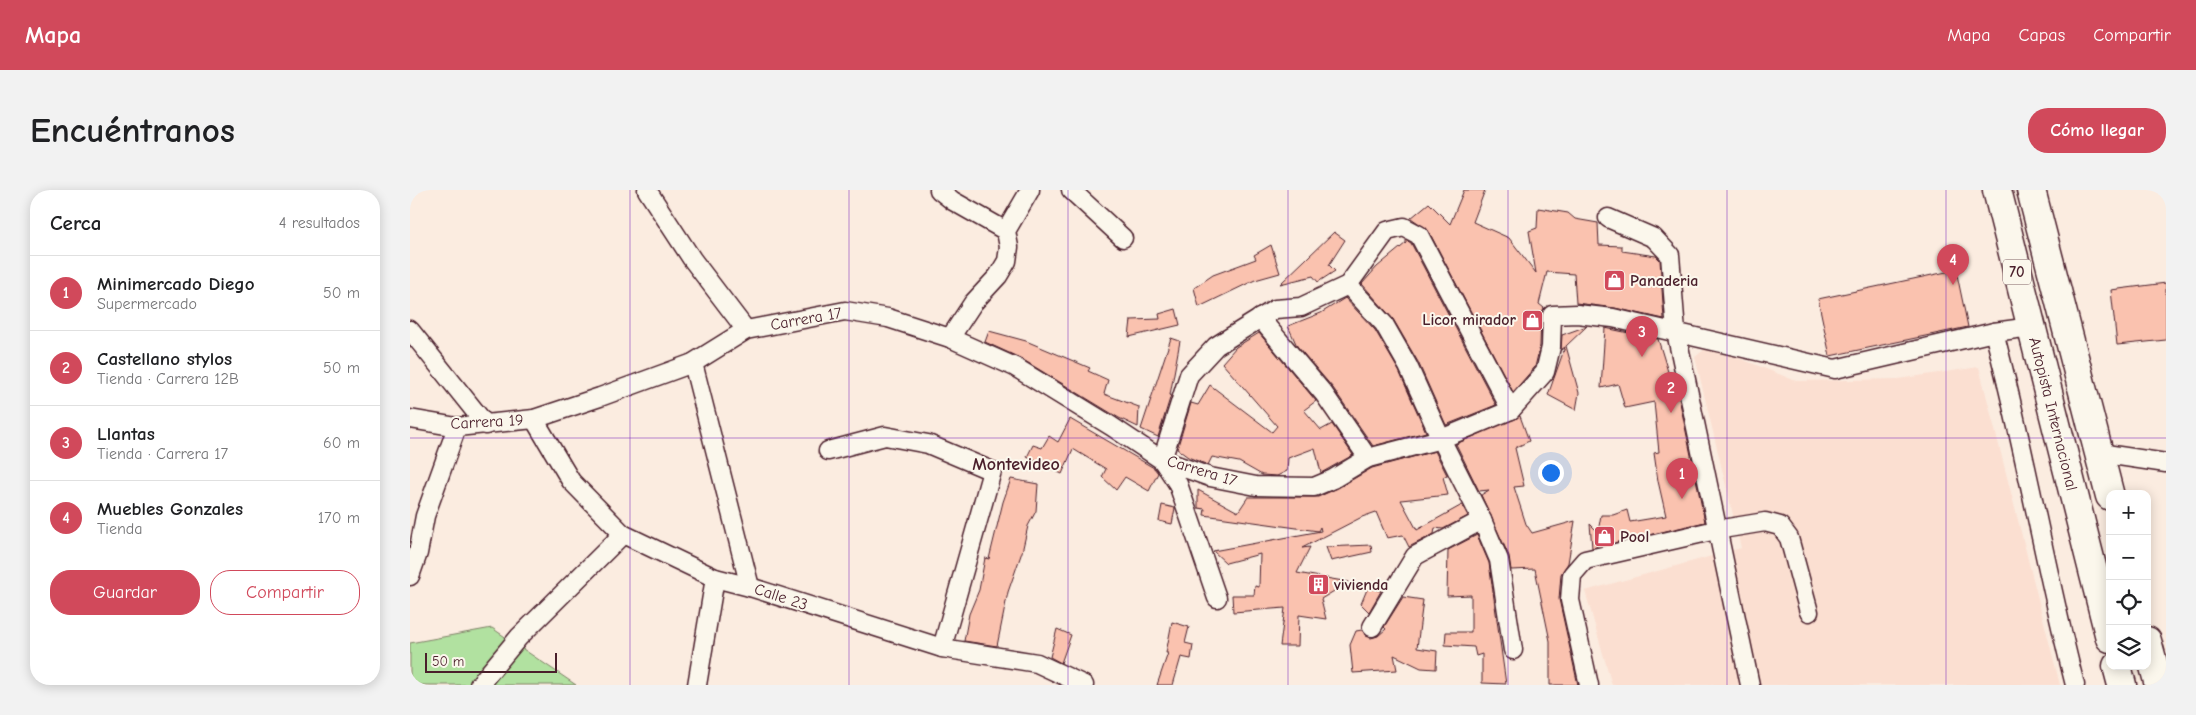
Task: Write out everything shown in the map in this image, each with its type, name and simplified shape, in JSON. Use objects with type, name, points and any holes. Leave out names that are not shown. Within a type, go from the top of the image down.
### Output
[{"type":"highway","name":"Autopista Internacional","points":[[1997,190],[2107,625]]},
{"type":"highway","name":"Autopista Internacional","points":[[2030,190],[2108,490]]},
{"type":"highway","points":[[2151,657],[2158,685]]},
{"type":"highway","points":[[2118,670],[2122,685]]},
{"type":"street","points":[[647,190],[692,260],[746,330]]},
{"type":"street","points":[[938,190],[953,201],[1006,230]]},
{"type":"street","points":[[950,338],[973,303],[998,276],[1007,261],[1009,246],[1006,230],[1030,190]]},
{"type":"street","points":[[1071,190],[1123,238]]},
{"type":"street","points":[[1608,218],[1654,238],[1670,255],[1676,332],[1750,685]]},
{"type":"street","points":[[1217,598],[1178,484],[1162,460],[1189,374],[1216,346],[1275,309],[1302,307],[1348,284],[1386,231],[1404,227],[1419,235],[1511,410]]},
{"type":"street","points":[[1348,284],[1384,324],[1408,366],[1441,439],[1482,520],[1499,560],[1513,650]]},
{"type":"street","name":"Carrera 17","points":[[534,419],[600,398],[693,363],[746,330],[845,311],[888,318],[950,338],[1015,368],[1111,426],[1162,460],[1210,477],[1256,486],[1314,487],[1333,479],[1368,458],[1441,439],[1511,410],[1546,372],[1551,347],[1552,315],[1577,314],[1613,318],[1676,332]]},
{"type":"street","points":[[1260,318],[1324,394],[1368,458]]},
{"type":"street","points":[[1676,332],[1835,369],[1994,332],[2031,327]]},
{"type":"street","points":[[410,330],[486,425]]},
{"type":"street","points":[[1994,332],[2009,390],[2057,617],[2075,685]]},
{"type":"street","points":[[693,363],[750,587]]},
{"type":"street","name":"Carrera 19","points":[[410,419],[458,427],[534,419]]},
{"type":"street","name":"Calle 23","points":[[534,419],[571,481],[623,534],[715,578],[750,587],[942,648],[1037,663],[1084,685]]},
{"type":"street","points":[[410,576],[418,553],[425,516],[458,427]]},
{"type":"street","points":[[828,451],[885,436],[928,444],[992,471],[942,648]]},
{"type":"street","points":[[2099,454],[2166,463]]},
{"type":"street","points":[[1372,627],[1415,556],[1482,520]]},
{"type":"street","points":[[1589,685],[1570,600],[1572,575],[1586,560],[1716,530],[1765,522],[1780,526],[1790,538],[1809,612]]},
{"type":"street","points":[[480,685],[519,637],[623,534]]},
{"type":"street","points":[[697,685],[715,578]]},
{"type":"shaded area","points":[[1709,346],[1796,381],[1898,379],[1979,367],[2060,685],[1612,685],[1585,591],[1741,548],[1695,357]]},
{"type":"green space","points":[[492,628],[576,685],[410,685],[410,643]]},
{"type":"building","points":[[1464,190],[1485,190],[1473,222],[1509,238],[1536,273],[1529,231],[1537,228],[1538,208],[1568,213],[1575,219],[1598,223],[1599,245],[1622,246],[1622,251],[1656,256],[1660,260],[1664,319],[1615,308],[1576,303],[1574,274],[1547,272],[1539,304],[1544,308],[1541,315],[1540,346],[1535,367],[1513,392],[1428,230],[1411,218],[1429,203],[1450,224]]},
{"type":"building","points":[[1334,232],[1345,240],[1329,265],[1335,271],[1318,282],[1313,276],[1280,284]]},
{"type":"building","points":[[1406,240],[1411,243],[1496,405],[1446,425],[1418,362],[1393,319],[1362,284],[1377,267],[1406,243]]},
{"type":"building","points":[[1271,245],[1280,273],[1255,280],[1199,307],[1194,288],[1213,275],[1256,259],[1254,255]]},
{"type":"building","points":[[1956,270],[1968,327],[1830,356],[1818,299]]},
{"type":"building","points":[[2166,283],[2166,340],[2117,345],[2111,290]]},
{"type":"building","points":[[1345,298],[1375,330],[1399,371],[1426,432],[1373,446],[1333,388],[1297,346],[1288,326],[1321,313]]},
{"type":"building","points":[[1176,309],[1180,325],[1129,337],[1131,320],[1160,319],[1159,314]]},
{"type":"building","points":[[1587,326],[1566,346],[1579,393],[1576,410],[1548,395],[1565,347],[1561,350],[1562,335]]},
{"type":"building","points":[[1605,328],[1658,339],[1669,375],[1679,398],[1705,522],[1592,548],[1590,524],[1598,532],[1601,515],[1613,515],[1627,510],[1630,522],[1666,516],[1654,453],[1659,452],[1654,402],[1625,408],[1618,384],[1601,388]]},
{"type":"building","points":[[989,331],[1026,341],[1090,368],[1088,371],[1108,380],[1104,394],[1139,407],[1138,427],[1119,418],[1020,358],[985,342]]},
{"type":"building","points":[[1259,333],[1316,401],[1304,410],[1321,430],[1332,424],[1353,455],[1321,473],[1315,448],[1288,458],[1287,471],[1277,476],[1262,475],[1239,462],[1212,457],[1208,465],[1188,457],[1177,449],[1191,403],[1198,405],[1210,385],[1272,432],[1277,426],[1222,363],[1236,347]]},
{"type":"building","points":[[1171,338],[1180,341],[1171,395],[1158,437],[1141,429]]},
{"type":"building","points":[[1520,416],[1529,441],[1515,448],[1524,486],[1514,487],[1526,524],[1532,533],[1575,521],[1568,563],[1561,574],[1559,599],[1578,685],[1550,685],[1550,641],[1535,569],[1511,570],[1509,556],[1481,495],[1489,490],[1479,491],[1456,444]]},
{"type":"building","points":[[1070,419],[1154,468],[1158,473],[1149,491],[1125,477],[1116,490],[1102,477],[1106,469],[1073,449],[1062,474],[1027,457],[1033,445],[1042,448],[1049,436],[1058,442]]},
{"type":"building","points":[[1435,451],[1447,475],[1443,477],[1448,495],[1401,500],[1417,530],[1462,505],[1468,516],[1443,529],[1435,528],[1434,534],[1409,547],[1403,535],[1387,538],[1376,512],[1362,517],[1302,548],[1310,547],[1297,573],[1349,582],[1321,599],[1326,619],[1299,615],[1298,646],[1280,646],[1285,608],[1233,612],[1232,595],[1254,595],[1255,586],[1259,587],[1260,554],[1226,563],[1213,551],[1321,531],[1320,527],[1318,531],[1204,515],[1205,509],[1198,508],[1198,490],[1238,512],[1248,497],[1318,497],[1338,488],[1372,468]]},
{"type":"building","points":[[1011,479],[1038,484],[1036,511],[1028,526],[1022,552],[1008,592],[997,646],[964,641],[969,614],[979,590],[985,558],[989,559],[1003,502]]},
{"type":"building","points":[[1162,505],[1175,508],[1172,524],[1159,521]]},
{"type":"building","points":[[1477,535],[1489,563],[1506,684],[1482,683],[1482,654],[1476,656],[1474,647],[1445,645],[1446,632],[1471,632],[1471,595],[1447,596],[1448,550]]},
{"type":"building","points":[[1371,545],[1372,552],[1331,561],[1326,547]]},
{"type":"building","points":[[1368,587],[1381,591],[1369,612],[1361,604]]},
{"type":"building","points":[[1403,597],[1423,600],[1417,648],[1437,651],[1436,669],[1421,668],[1394,655],[1397,670],[1353,673],[1350,645],[1356,631],[1362,630],[1366,636],[1371,638],[1378,636],[1386,629],[1384,627]]},
{"type":"building","points":[[1172,622],[1189,627],[1185,643],[1193,645],[1191,659],[1181,657],[1173,685],[1157,685],[1168,653],[1166,653]]},
{"type":"building","points":[[1057,629],[1071,635],[1061,663],[1050,657]]},
{"type":"place","name":"Panaderia","points":[[1614,281]]},
{"type":"place","name":"Muebles Gonzales","points":[[1953,285]]},
{"type":"place","name":"Licor mirador","points":[[1532,320]]},
{"type":"place","name":"Llantas","points":[[1642,357]]},
{"type":"place","name":"Castellano stylos","points":[[1671,413]]},
{"type":"place","name":"Minimercado Diego","points":[[1682,499]]},
{"type":"place","name":"Pool","points":[[1604,537]]},
{"type":"place","name":"vivienda","points":[[1318,585]]},
{"type":"district","name":"Montevideo","points":[[1016,464]]}]
